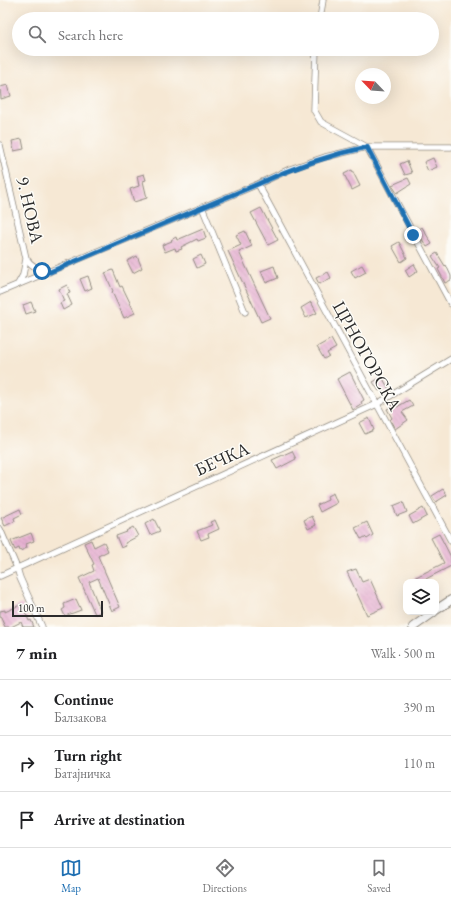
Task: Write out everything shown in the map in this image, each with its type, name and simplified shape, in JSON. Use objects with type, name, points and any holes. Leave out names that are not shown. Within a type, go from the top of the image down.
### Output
[{"type":"main road","points":[[439,608],[451,600]]},
{"type":"main road","points":[[413,627],[430,615]]},
{"type":"street","points":[[321,12],[323,0]]},
{"type":"street","points":[[316,56],[314,110],[321,122],[367,147],[451,304]]},
{"type":"street","name":"9. НОВА","points":[[0,145],[26,258],[28,262],[37,268],[50,272]]},
{"type":"street","points":[[0,292],[258,184],[290,169],[325,157],[367,147],[451,147]]},
{"type":"street","name":"ЦРНОГОРСКА","points":[[258,184],[451,542]]},
{"type":"street","points":[[202,207],[245,312]]},
{"type":"street","name":"9. НОВА","points":[[18,285],[23,275],[26,258]]},
{"type":"street","name":"БЕЧКА","points":[[0,576],[377,404],[451,359]]},
{"type":"street","points":[[0,529],[42,627]]},
{"type":"building","points":[[8,85],[11,96],[1,99],[0,87]]},
{"type":"building","points":[[22,139],[24,149],[14,151],[12,141]]},
{"type":"building","points":[[433,158],[437,167],[428,171],[424,162]]},
{"type":"building","points":[[407,161],[412,173],[405,175],[400,164]]},
{"type":"building","points":[[352,170],[360,186],[352,190],[344,174]]},
{"type":"building","points":[[144,174],[146,180],[143,181],[147,198],[134,202],[130,189],[139,186],[137,176]]},
{"type":"building","points":[[408,178],[411,184],[397,193],[392,185]]},
{"type":"building","points":[[261,208],[278,240],[268,245],[251,213]]},
{"type":"building","points":[[422,227],[432,244],[427,247],[416,230]]},
{"type":"building","points":[[203,229],[206,238],[198,241],[197,239],[181,247],[182,249],[176,251],[175,248],[165,252],[162,245],[172,241],[171,240],[176,237],[177,240]]},
{"type":"building","points":[[245,231],[252,246],[239,252],[270,318],[261,322],[228,251],[241,245],[236,235]]},
{"type":"building","points":[[399,242],[407,258],[401,262],[392,246]]},
{"type":"building","points":[[437,253],[445,266],[446,265],[451,276],[451,280],[445,283],[438,269],[440,268],[432,256]]},
{"type":"building","points":[[201,255],[205,264],[197,268],[193,259]]},
{"type":"building","points":[[137,256],[142,268],[133,273],[127,261]]},
{"type":"building","points":[[414,264],[418,271],[409,277],[405,270]]},
{"type":"building","points":[[362,265],[366,272],[355,278],[351,271]]},
{"type":"building","points":[[274,266],[278,278],[266,283],[261,271]]},
{"type":"building","points":[[113,270],[120,287],[122,286],[135,313],[124,318],[105,273]]},
{"type":"building","points":[[328,272],[331,278],[319,284],[316,278]]},
{"type":"building","points":[[88,276],[92,288],[85,291],[80,279]]},
{"type":"building","points":[[67,285],[70,293],[67,294],[72,305],[63,310],[60,303],[64,301],[59,289]]},
{"type":"building","points":[[31,302],[35,311],[26,314],[23,305]]},
{"type":"building","points":[[311,302],[317,313],[306,318],[301,308]]},
{"type":"building","points":[[331,339],[336,348],[327,353],[329,356],[324,359],[317,347]]},
{"type":"building","points":[[350,372],[364,400],[361,402],[362,404],[353,410],[337,379]]},
{"type":"building","points":[[382,377],[390,391],[384,394],[382,389],[379,391],[373,382]]},
{"type":"building","points":[[409,400],[413,406],[402,412],[408,420],[395,429],[390,420],[392,418],[387,409],[395,404],[397,407]]},
{"type":"building","points":[[369,418],[374,430],[365,434],[359,423]]},
{"type":"building","points":[[292,451],[296,459],[277,469],[272,460]]},
{"type":"building","points":[[443,489],[447,495],[436,502],[432,496]]},
{"type":"building","points":[[333,493],[337,503],[320,512],[317,505],[328,500],[327,496]]},
{"type":"building","points":[[403,502],[407,512],[397,516],[393,506]]},
{"type":"building","points":[[423,508],[427,516],[413,524],[409,516]]},
{"type":"building","points":[[20,509],[22,514],[14,518],[15,521],[5,526],[1,518]]},
{"type":"building","points":[[312,516],[316,525],[308,529],[304,520]]},
{"type":"building","points":[[154,519],[160,531],[150,535],[145,524]]},
{"type":"building","points":[[215,520],[219,529],[208,534],[209,537],[201,540],[197,531],[212,525],[210,522]]},
{"type":"building","points":[[367,522],[373,535],[367,539],[365,537],[361,539],[355,528]]},
{"type":"building","points":[[133,527],[138,536],[125,543],[126,546],[121,548],[116,536],[127,532],[126,531]]},
{"type":"building","points":[[31,533],[34,541],[26,544],[27,548],[20,551],[19,548],[15,550],[11,541]]},
{"type":"building","points":[[439,534],[451,557],[451,566],[426,579],[414,579],[444,563],[431,538]]},
{"type":"building","points":[[91,540],[94,547],[104,542],[108,551],[98,556],[120,607],[112,611],[98,578],[89,582],[101,612],[95,614],[79,578],[94,571],[92,565],[94,564],[84,543]]},
{"type":"building","points":[[356,569],[362,582],[370,579],[383,608],[367,615],[347,572]]},
{"type":"building","points":[[76,599],[81,610],[65,616],[62,610],[65,608],[64,604]]},
{"type":"building","points":[[22,604],[29,621],[31,620],[34,627],[23,627],[21,622],[11,627],[5,627],[0,616],[0,611],[5,610],[5,612]]},
{"type":"route","points":[[42,271],[50,272],[290,169],[325,157],[367,147],[413,235]]}]
